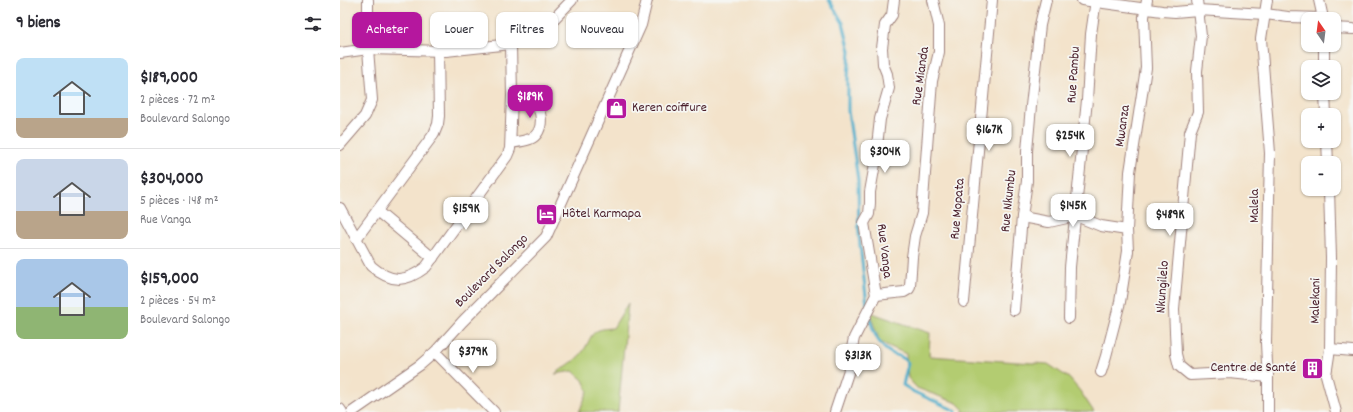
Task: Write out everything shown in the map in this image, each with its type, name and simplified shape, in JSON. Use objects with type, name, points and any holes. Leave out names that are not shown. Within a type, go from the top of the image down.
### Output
[{"type":"street","points":[[340,145],[365,116],[372,100],[368,49],[368,0]]},
{"type":"street","points":[[558,15],[572,0]]},
{"type":"street","name":"Boulevard Salongo","points":[[352,412],[420,365],[436,352],[462,322],[546,237],[641,25],[648,0]]},
{"type":"street","name":"Rue Vanga","points":[[835,412],[849,370],[854,338],[876,295],[864,223],[868,214],[870,192],[876,164],[880,119],[889,88],[887,74],[883,64],[882,48],[885,25],[892,15],[894,0]]},
{"type":"street","name":"Rue Mianda","points":[[876,295],[904,292],[909,290],[910,286],[915,236],[922,213],[932,80],[939,52],[939,26],[933,0]]},
{"type":"street","name":"Rue Mopata","points":[[964,302],[992,0]]},
{"type":"street","name":"Rue Nkumbu","points":[[1014,310],[1022,217],[1027,181],[1027,152],[1031,106],[1040,25],[1046,0]]},
{"type":"street","points":[[1082,0],[1147,4],[1175,12],[1197,5],[1301,17]]},
{"type":"street","name":"Malela","points":[[1267,0],[1261,39],[1270,153],[1266,343],[1268,412]]},
{"type":"street","points":[[1320,0],[1322,12]]},
{"type":"street","name":"Rue Pambu","points":[[1069,318],[1070,267],[1087,100],[1091,34],[1096,1]]},
{"type":"street","name":"Mwanza","points":[[1101,372],[1120,302],[1128,251],[1127,230],[1130,172],[1146,68],[1144,17],[1147,4]]},
{"type":"street","name":"Nkungilelo","points":[[1197,5],[1201,36],[1197,71],[1198,112],[1190,132],[1186,170],[1174,309],[1176,354],[1179,366],[1190,375],[1230,373],[1268,377]]},
{"type":"street","points":[[1341,28],[1353,29]]},
{"type":"street","points":[[340,53],[368,49],[438,50],[496,45]]},
{"type":"street","points":[[340,208],[371,266],[386,277],[396,280],[406,278],[426,267],[507,156],[510,149],[512,96],[511,48]]},
{"type":"street","points":[[356,239],[434,134],[440,116],[438,50]]},
{"type":"street","points":[[511,143],[531,139],[537,132],[541,123],[541,113],[536,105],[530,100],[512,96]]},
{"type":"street","name":"Malekani","points":[[1329,196],[1331,258],[1330,349],[1326,375],[1336,412]]},
{"type":"street","points":[[376,212],[433,258]]},
{"type":"street","points":[[1022,217],[1049,222],[1076,216],[1101,226],[1127,230]]},
{"type":"street","points":[[1330,349],[1353,351]]},
{"type":"street","points":[[436,352],[494,412]]},
{"type":"green space","points":[[628,303],[618,412],[579,412],[588,391],[583,380],[573,371],[555,374],[581,354],[595,332],[613,328]]},
{"type":"green space","points":[[869,312],[930,333],[929,356],[1048,364],[1069,378],[1094,412],[962,412],[964,410],[957,403],[917,388],[908,378],[906,354],[880,342]]},
{"type":"waterway","points":[[829,0],[843,23],[850,51],[848,111],[858,180],[859,236],[867,305]]},
{"type":"waterway","points":[[869,315],[874,331],[882,346],[891,353],[902,357],[908,363],[903,385],[914,392],[956,412]]},
{"type":"place","name":"Keren coiffure","points":[[617,108]]},
{"type":"place","name":"Hôtel Karmapa","points":[[546,214]]},
{"type":"place","name":"Centre de Santé","points":[[1312,368]]}]
